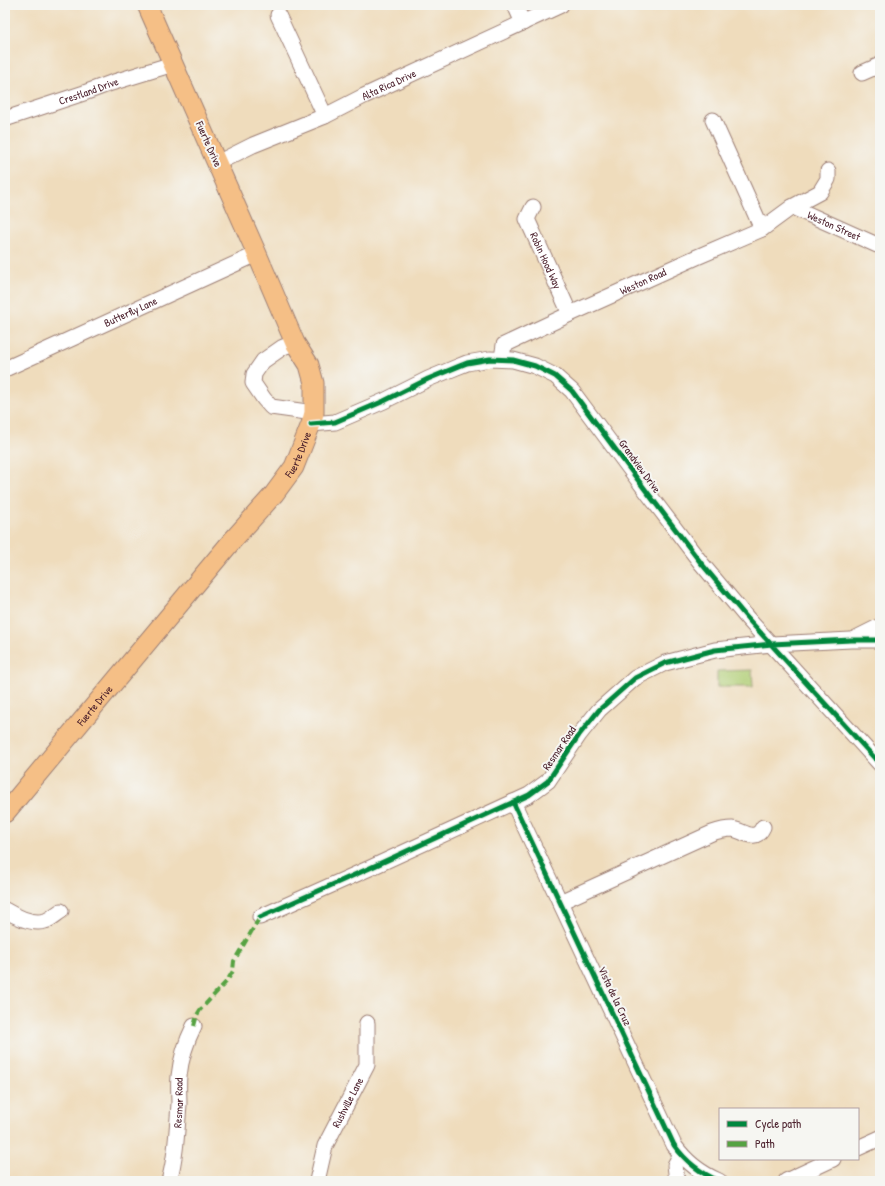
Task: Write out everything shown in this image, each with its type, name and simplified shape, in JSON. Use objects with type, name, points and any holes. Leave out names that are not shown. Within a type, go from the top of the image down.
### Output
[{"type":"main road","name":"Fuerte Drive","points":[[5,814],[231,542],[274,494],[294,467],[313,418],[314,383],[308,365],[295,343],[147,5]]},
{"type":"street","points":[[515,5],[523,23]]},
{"type":"street","name":"Alta Rica Drive","points":[[217,163],[253,145],[325,116],[364,96],[561,5]]},
{"type":"street","points":[[278,15],[325,116]]},
{"type":"street","name":"Crestland Drive","points":[[5,119],[110,83],[173,64]]},
{"type":"street","points":[[862,73],[880,65]]},
{"type":"street","points":[[713,120],[762,229]]},
{"type":"street","name":"Weston Road","points":[[502,358],[504,345],[570,314],[762,229],[792,207],[820,192],[828,179],[828,171]]},
{"type":"street","name":"Robin Hood Way","points":[[533,207],[527,219],[570,314]]},
{"type":"street","name":"Weston Street","points":[[792,207],[877,245]]},
{"type":"street","name":"Butterfly Lane","points":[[5,370],[257,254]]},
{"type":"street","name":"Grandview Drive","points":[[295,343],[283,347],[262,361],[254,374],[253,383],[271,407],[335,422],[408,390],[428,379],[467,363],[490,358],[502,358],[524,362],[555,376],[572,391],[701,563],[748,619],[880,764]]},
{"type":"street","points":[[851,640],[880,626]]},
{"type":"street","name":"Resmar Road","points":[[260,917],[530,795],[548,781],[578,735],[599,710],[635,678],[665,663],[715,650],[772,644],[880,640]]},
{"type":"street","name":"Vista de la Cruz","points":[[513,802],[674,1145],[698,1170],[719,1181]]},
{"type":"street","points":[[560,902],[712,833],[733,829],[748,836],[755,834],[763,827]]},
{"type":"street","points":[[5,910],[14,916],[29,921],[45,921],[61,910]]},
{"type":"street","name":"Rushville Lane","points":[[317,1181],[325,1146],[366,1065],[367,1023]]},
{"type":"street","name":"Resmar Road","points":[[169,1181],[173,1166],[177,1129],[179,1077],[182,1056],[194,1026]]},
{"type":"street","points":[[859,1148],[880,1138]]},
{"type":"street","points":[[677,1181],[676,1165],[681,1154]]},
{"type":"street","points":[[786,1181],[831,1160]]},
{"type":"green space","points":[[752,670],[753,687],[717,687],[717,671]]},
{"type":"marked path","points":[[194,1026],[200,1010],[227,981],[233,971],[234,961],[260,917]]},
{"type":"cycle path","points":[[311,424],[335,422],[384,401],[428,379],[467,363],[490,359],[513,360],[535,366],[555,376],[572,391],[701,563],[748,619],[880,764]]},
{"type":"cycle path","points":[[260,917],[529,795],[548,781],[579,735],[599,710],[635,678],[665,663],[715,650],[772,644],[880,640]]},
{"type":"cycle path","points":[[513,802],[674,1145],[683,1157],[694,1166],[719,1181]]}]
